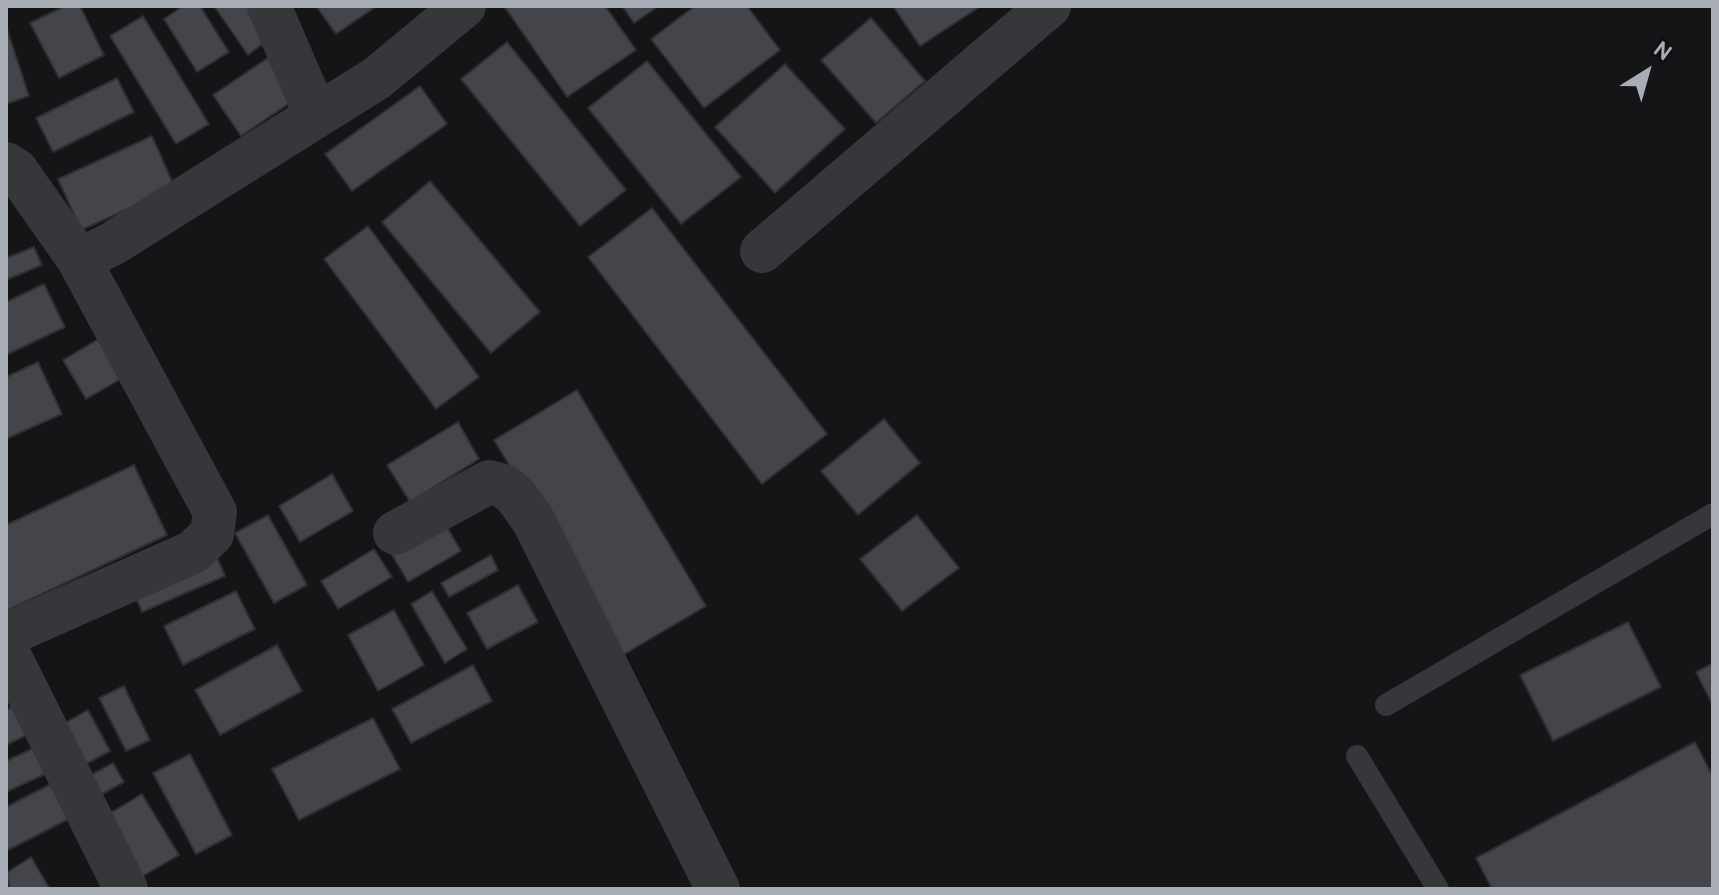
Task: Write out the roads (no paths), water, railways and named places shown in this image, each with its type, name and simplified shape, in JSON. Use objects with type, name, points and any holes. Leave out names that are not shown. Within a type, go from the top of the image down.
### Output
[{"type":"street","points":[[269,6],[316,115]]},
{"type":"street","points":[[79,260],[112,244],[377,78],[464,6]]},
{"type":"street","points":[[762,251],[1049,6]]},
{"type":"street","points":[[6,164],[16,170],[79,260],[215,512],[212,534],[193,552],[6,635]]},
{"type":"street","points":[[395,533],[489,482],[504,486],[516,496],[533,520],[718,889]]},
{"type":"street","points":[[6,649],[126,889]]},
{"type":"lane","points":[[1386,705],[1713,514]]},
{"type":"lane","points":[[1357,756],[1438,889]]}]
